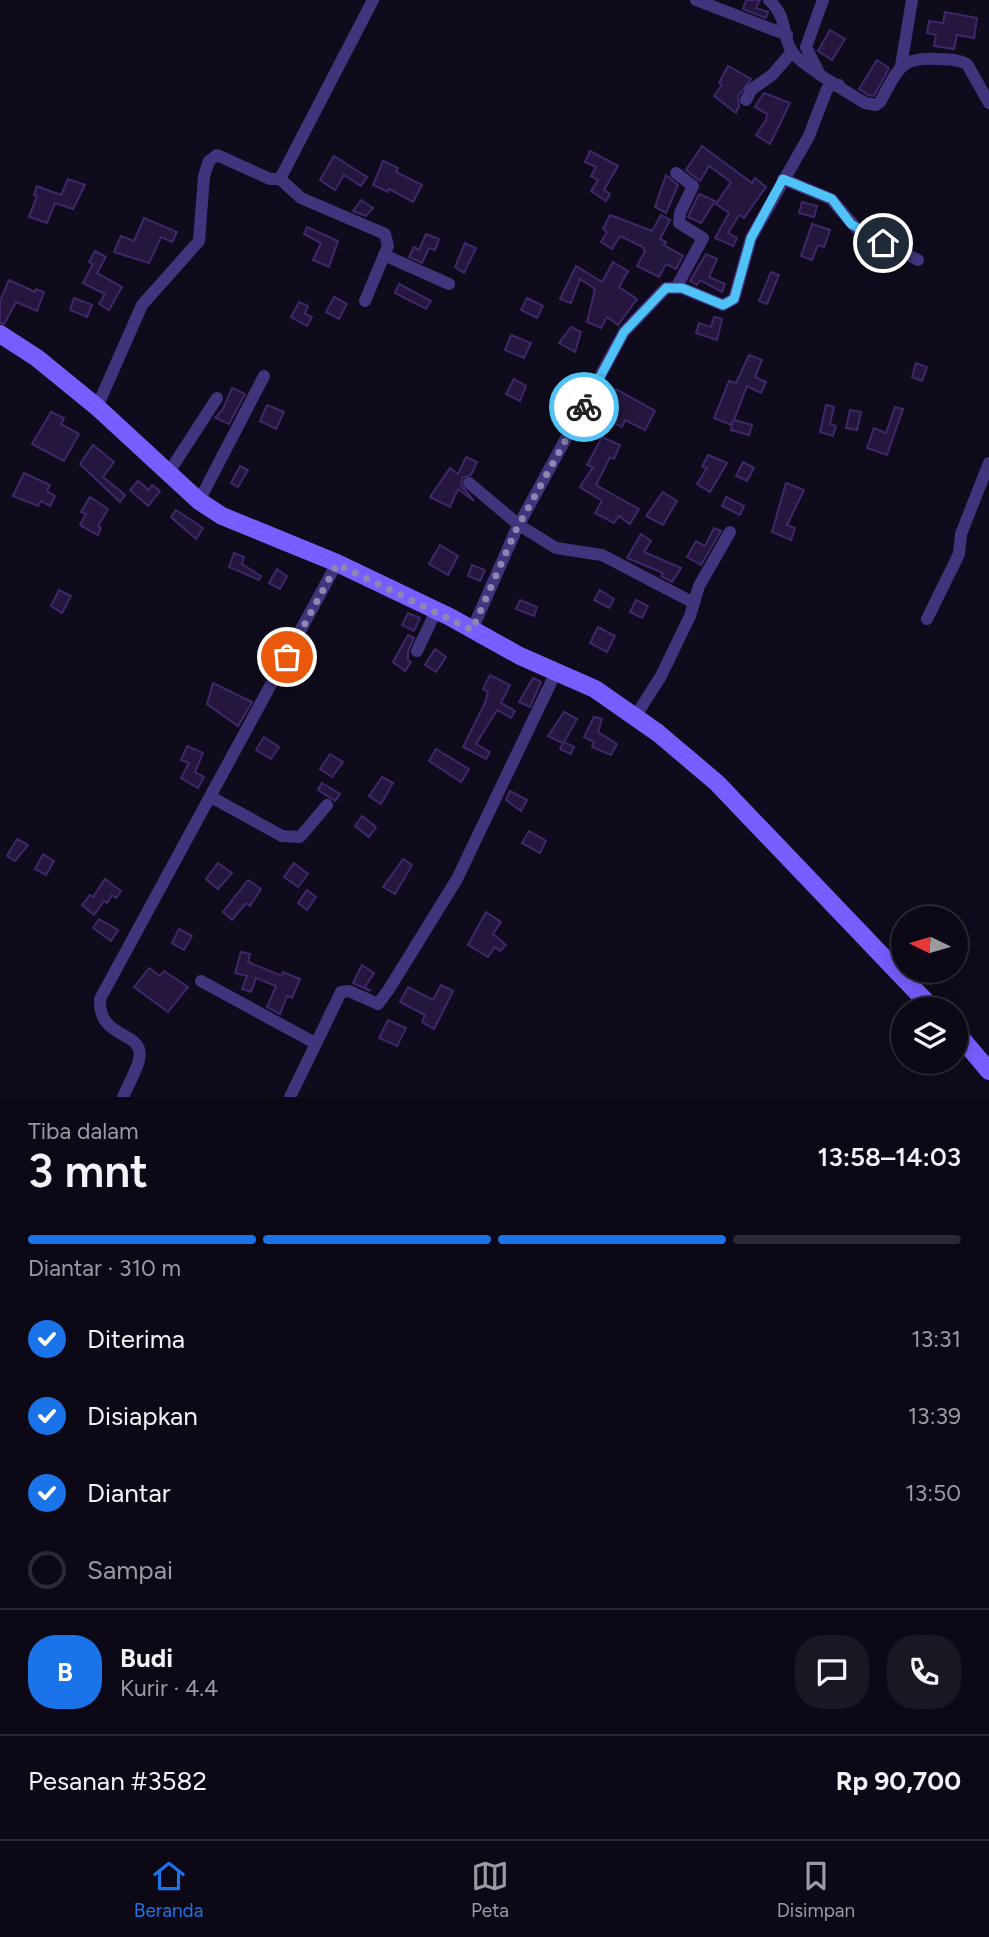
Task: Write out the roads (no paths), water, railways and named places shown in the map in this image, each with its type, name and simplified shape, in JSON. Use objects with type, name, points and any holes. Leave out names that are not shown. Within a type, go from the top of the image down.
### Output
[{"type":"main road","points":[[0,334],[37,358],[97,407],[199,501],[252,531],[337,564],[555,672],[595,689],[658,733],[717,783],[922,997]]},
{"type":"main road","points":[[968,1046],[989,1071]]},
{"type":"street","points":[[279,179],[373,0]]},
{"type":"street","points":[[696,0],[787,35]]},
{"type":"street","points":[[769,0],[784,18],[792,52],[865,103],[876,105],[901,66],[907,61],[921,58],[962,62],[972,68],[989,103]]},
{"type":"street","points":[[818,71],[806,47],[822,0]]},
{"type":"street","points":[[901,66],[912,0]]},
{"type":"street","points":[[746,100],[751,90],[772,75],[792,52]]},
{"type":"street","points":[[472,630],[519,524],[624,332],[666,288],[677,286],[723,305],[734,299],[751,238],[816,121],[827,89],[839,85]]},
{"type":"street","points":[[97,407],[142,305],[199,241],[204,176],[209,161],[218,155],[270,179],[279,179],[301,198],[384,234],[388,246],[365,301]]},
{"type":"street","points":[[676,173],[693,186],[680,213],[679,223],[703,238],[677,286]]},
{"type":"street","points":[[783,179],[832,199],[856,228],[918,260]]},
{"type":"street","points":[[384,256],[449,284]]},
{"type":"street","points":[[199,501],[264,376]]},
{"type":"street","points":[[169,472],[217,398]]},
{"type":"street","points":[[927,619],[959,554],[961,534],[989,463]]},
{"type":"street","points":[[469,482],[519,524],[565,552],[602,555],[694,603]]},
{"type":"street","points":[[635,717],[662,676],[699,586],[730,532]]},
{"type":"street","points":[[123,1097],[139,1059],[139,1050],[135,1042],[105,1024],[99,1015],[100,999],[337,564]]},
{"type":"street","points":[[417,651],[436,611]]},
{"type":"street","points":[[290,1097],[341,992],[349,991],[378,1004],[389,989],[457,879],[555,672]]},
{"type":"street","points":[[211,797],[282,836],[294,839],[300,837],[327,805]]},
{"type":"street","points":[[201,981],[315,1043]]}]
